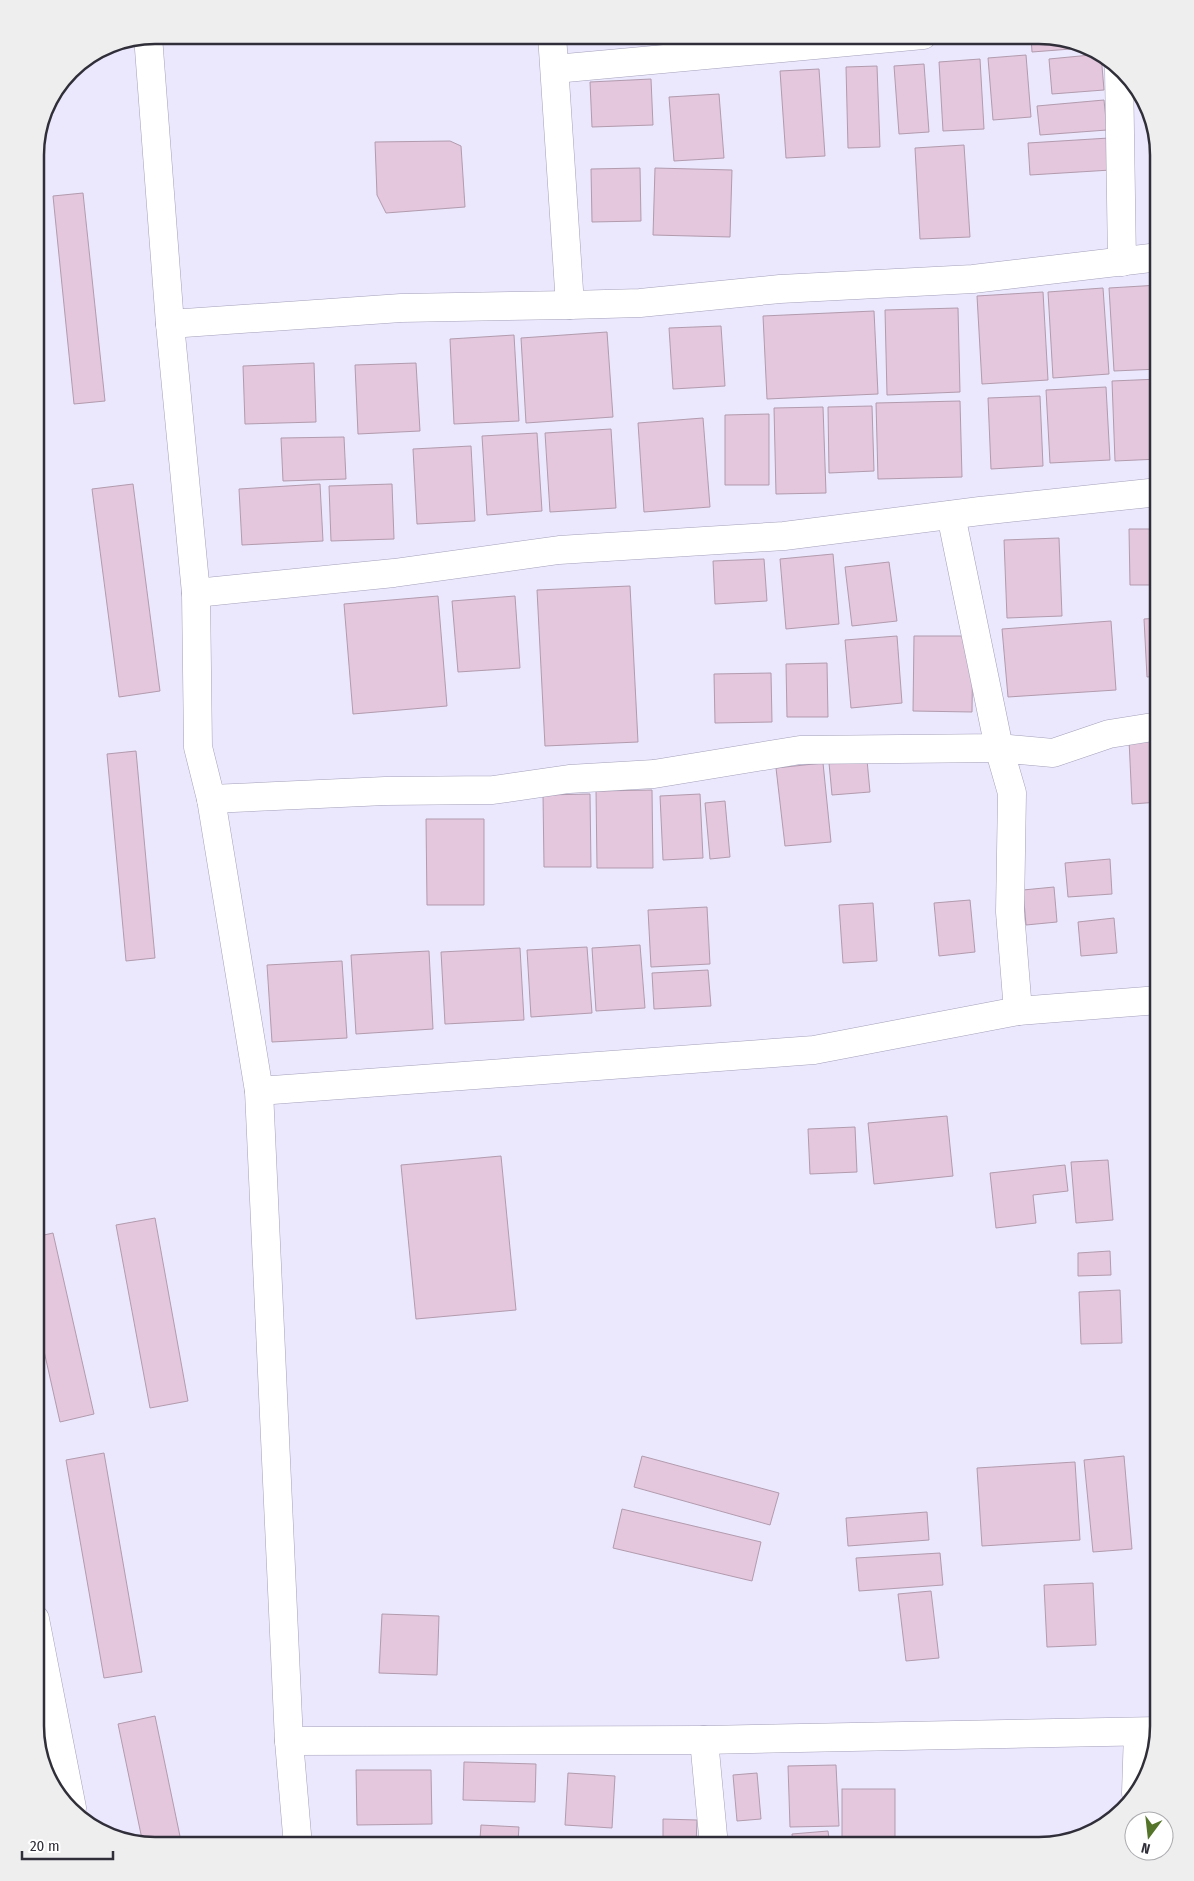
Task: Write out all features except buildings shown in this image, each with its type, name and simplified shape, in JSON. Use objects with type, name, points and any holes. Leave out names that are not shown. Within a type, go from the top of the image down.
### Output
[{"type":"street","points":[[149,44],[170,324],[196,593],[198,747],[211,799],[259,1090],[289,1741],[297,1837]]},
{"type":"street","points":[[553,44],[570,305]]},
{"type":"street","points":[[555,69],[826,44]]},
{"type":"street","points":[[1119,77],[1122,262]]},
{"type":"street","points":[[170,324],[401,308],[640,303],[780,289],[973,279],[1150,258]]},
{"type":"street","points":[[196,593],[394,573],[559,550],[784,536],[1150,493]]},
{"type":"street","points":[[951,515],[999,748],[1012,792],[1010,912],[1018,1011]]},
{"type":"street","points":[[211,799],[385,791],[493,790],[569,779],[654,774],[800,750],[999,748],[1053,753],[1109,734],[1150,727]]},
{"type":"street","points":[[259,1090],[814,1050],[1018,1011],[1150,1001]]},
{"type":"street","points":[[44,1665],[70,1799]]},
{"type":"street","points":[[289,1741],[704,1740],[1148,1732],[1140,1773]]},
{"type":"street","points":[[704,1740],[713,1837]]}]
